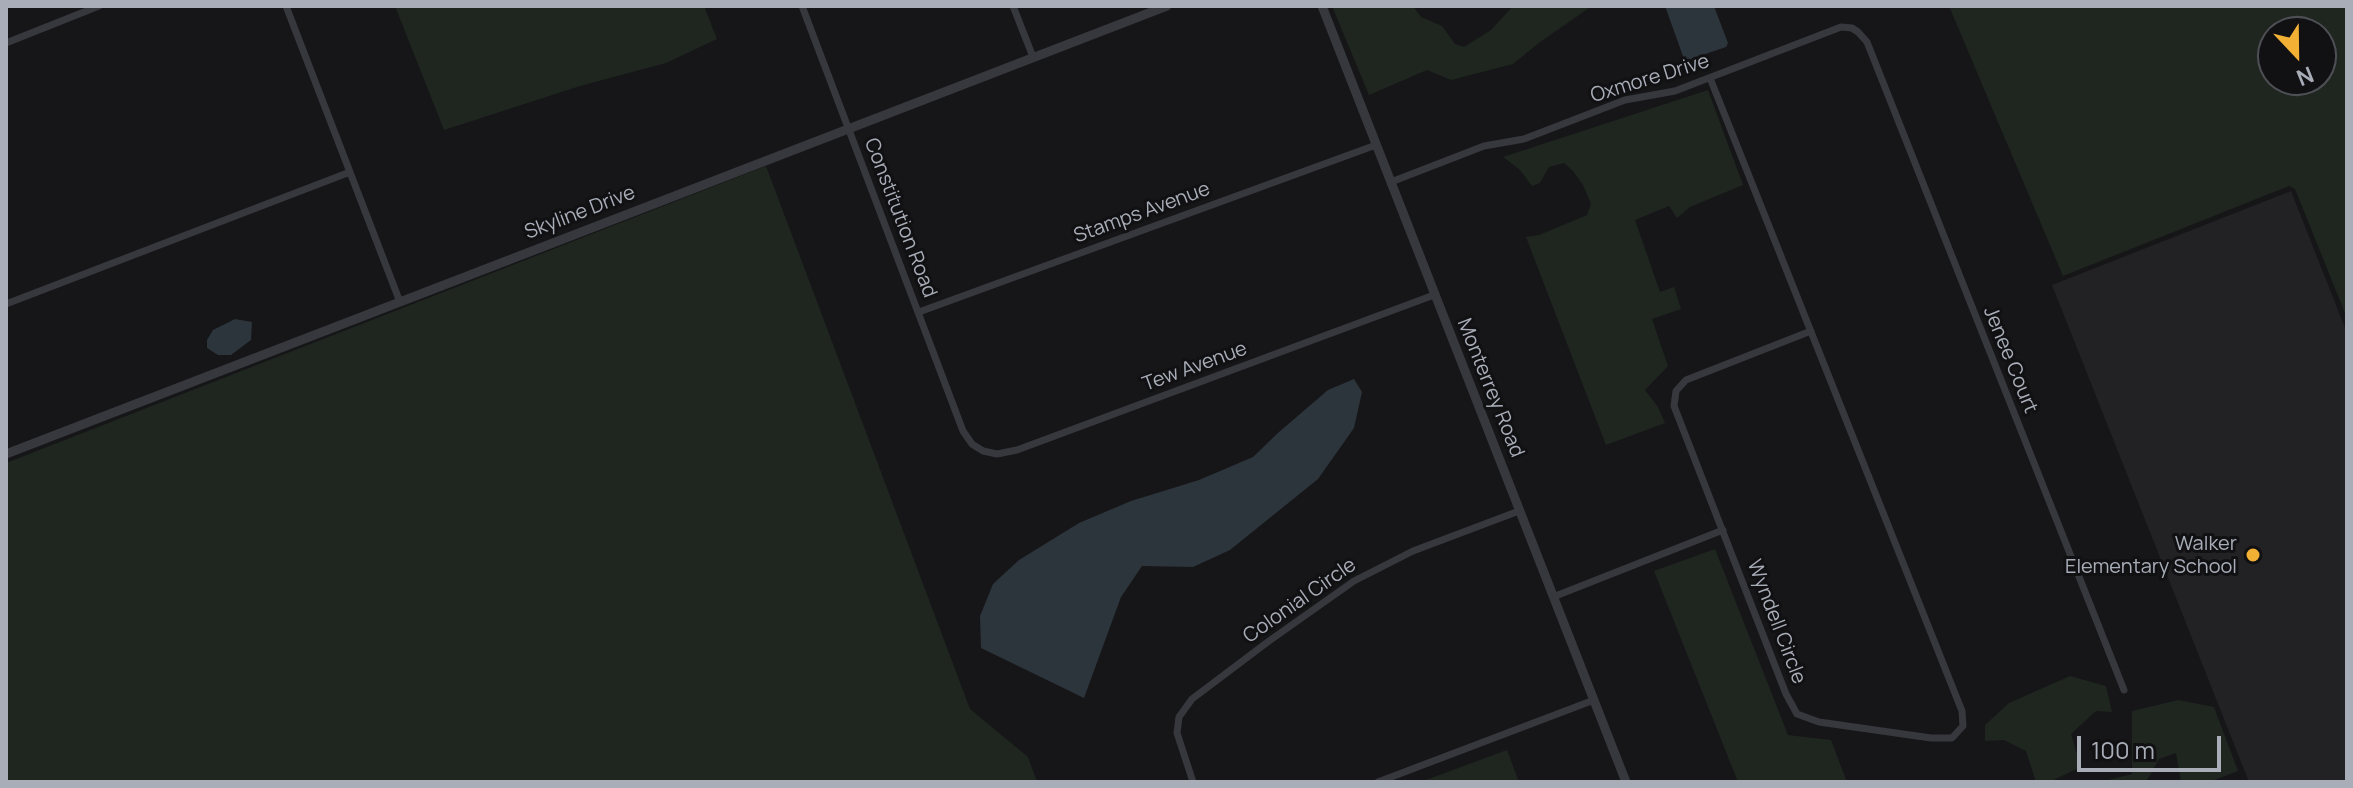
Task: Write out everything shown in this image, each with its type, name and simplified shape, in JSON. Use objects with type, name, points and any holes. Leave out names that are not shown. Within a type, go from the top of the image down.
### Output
[{"type":"street","points":[[6,43],[99,6]]},
{"type":"street","points":[[286,6],[400,302]]},
{"type":"street","name":"Constitution Road","points":[[802,6],[969,441]]},
{"type":"street","points":[[1013,6],[1033,57]]},
{"type":"street","name":"Skyline Drive","points":[[6,454],[1167,6]]},
{"type":"street","name":"Monterrey Road","points":[[1322,6],[1626,782]]},
{"type":"street","name":"Oxmore Drive","points":[[1391,182],[1484,146],[1524,139],[1625,100],[1675,91],[1841,27],[1852,28],[1867,42]]},
{"type":"street","name":"Jenee Court","points":[[1867,42],[2124,690]]},
{"type":"street","name":"Wyndell Circle","points":[[1710,78],[1811,331],[1962,711],[1963,726],[1952,738],[1931,738],[1819,722],[1797,714],[1786,694],[1674,406],[1676,391],[1686,380],[1811,331]]},
{"type":"street","name":"Stamps Avenue","points":[[919,312],[1376,145]]},
{"type":"street","points":[[6,304],[350,172]]},
{"type":"street","name":"Tew Avenue","points":[[969,441],[989,453],[1017,450],[1434,295]]},
{"type":"street","name":"Colonial Circle","points":[[1193,782],[1177,733],[1181,712],[1192,699],[1354,581],[1413,551],[1519,511]]},
{"type":"street","points":[[1553,597],[1723,530]]},
{"type":"street","points":[[1378,782],[1594,700]]},
{"type":"street","points":[[1407,771],[1410,782]]},
{"type":"shaded area","points":[[395,6],[704,6],[717,39],[666,63],[580,86],[444,130]]},
{"type":"shaded area","points":[[1332,6],[1413,6],[1421,17],[1442,26],[1455,44],[1464,47],[1491,30],[1513,6],[1592,6],[1513,64],[1451,80],[1427,70],[1369,95]]},
{"type":"shaded area","points":[[1665,6],[1714,6],[1728,43],[1726,47],[1684,59]]},
{"type":"shaded area","points":[[1949,6],[2347,6],[2347,318],[2295,189],[2289,186],[2063,276]]},
{"type":"shaded area","points":[[1708,90],[1743,185],[1690,207],[1677,218],[1669,206],[1635,220],[1660,292],[1674,287],[1681,309],[1652,319],[1668,366],[1645,390],[1665,423],[1606,445],[1526,237],[1539,235],[1587,215],[1591,204],[1583,185],[1564,163],[1549,167],[1540,183],[1532,186],[1520,170],[1503,157]]},
{"type":"shaded area","points":[[766,166],[970,709],[1028,757],[1037,782],[6,782],[6,463]]},
{"type":"shaded area","name":"Walker Elementary School","points":[[2291,191],[2347,333],[2347,780],[2343,782],[2249,782],[2052,285]]},
{"type":"shaded area","points":[[235,319],[252,322],[251,340],[231,355],[218,355],[207,348],[207,340],[213,330]]},
{"type":"shaded area","points":[[1354,379],[1362,392],[1354,428],[1318,479],[1230,550],[1193,567],[1142,566],[1121,597],[1084,698],[981,648],[980,616],[993,584],[1019,560],[1079,523],[1253,457],[1328,390]]},
{"type":"shaded area","points":[[1715,549],[1788,735],[1831,740],[1847,782],[1738,782],[1654,571]]},
{"type":"shaded area","points":[[2070,676],[2106,686],[2112,712],[2096,711],[2071,734],[2081,767],[2049,782],[2036,782],[2026,751],[2004,740],[1985,741],[1985,725],[2009,703]]},
{"type":"shaded area","points":[[2178,700],[2214,707],[2238,771],[2209,782],[2181,782],[2176,753],[2159,759],[2146,782],[2100,782],[2132,774],[2132,711]]},
{"type":"shaded area","points":[[1507,750],[1519,782],[1423,782],[1423,781]]},
{"type":"place","name":"Walker Elementary School","points":[[2253,555]]}]
